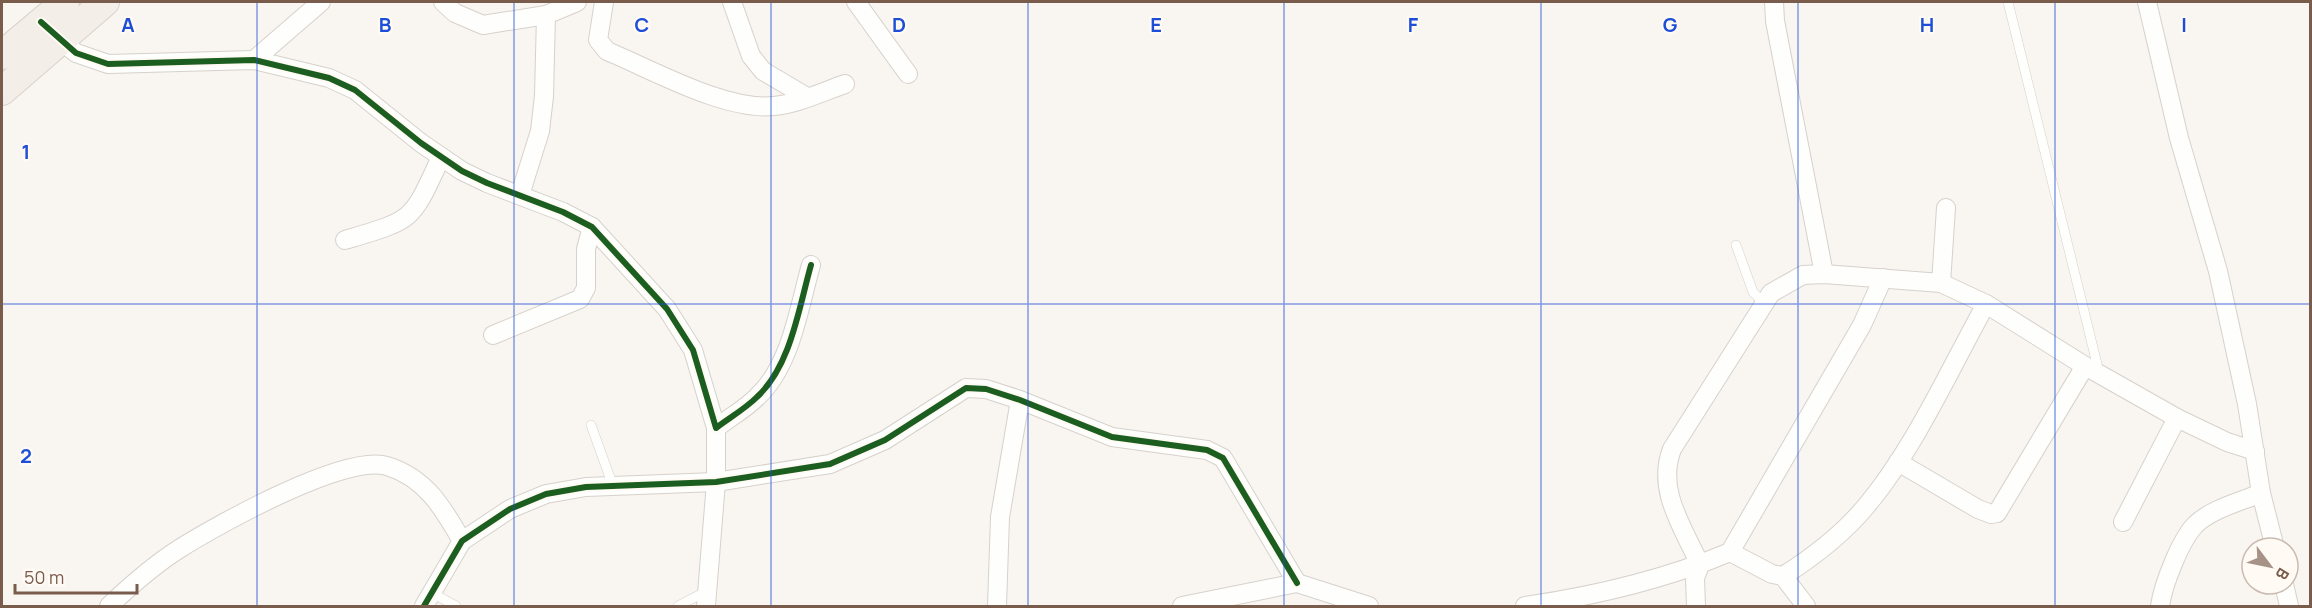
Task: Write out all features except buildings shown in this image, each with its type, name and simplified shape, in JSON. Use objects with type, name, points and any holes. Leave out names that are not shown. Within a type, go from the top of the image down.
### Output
[{"type":"main road","points":[[2,91],[50,31],[65,2]]},
{"type":"main road","points":[[2,55],[105,2]]},
{"type":"street","points":[[254,60],[321,2]]},
{"type":"street","points":[[443,2],[455,13],[483,25],[546,15],[577,2]]},
{"type":"street","points":[[604,2],[598,40],[607,51],[715,96],[745,106],[775,106],[845,84]]},
{"type":"street","points":[[732,2],[751,56],[763,71],[807,97]]},
{"type":"street","points":[[855,2],[908,74]]},
{"type":"street","points":[[1774,2],[1775,21],[1824,274]]},
{"type":"street","points":[[2147,2],[2179,138],[2217,271],[2255,451],[2261,493],[2272,536]]},
{"type":"street","points":[[520,195],[541,119],[544,96],[546,15]]},
{"type":"street","points":[[50,31],[76,53],[108,64],[254,60],[329,78],[354,90],[441,157],[487,183],[592,227],[667,309],[693,350],[716,428],[716,482],[706,599]]},
{"type":"street","points":[[345,240],[396,225],[409,217],[418,207],[441,157]]},
{"type":"street","points":[[1941,283],[1946,208]]},
{"type":"street","points":[[493,335],[580,298],[586,288],[586,249],[592,227]]},
{"type":"street","points":[[716,428],[758,396],[774,376],[785,351],[811,265]]},
{"type":"street","points":[[1696,606],[1695,578],[1700,565],[1666,491],[1667,462],[1672,449],[1771,293],[1803,275],[1824,274],[1941,283],[1986,304],[2092,370],[2177,418],[2228,442],[2255,451]]},
{"type":"street","points":[[1525,606],[1569,603],[1700,565],[1730,552],[1862,325],[1883,278]]},
{"type":"street","points":[[1783,576],[1848,526],[1867,505],[1898,462],[1986,304]]},
{"type":"street","points":[[1898,462],[1978,509],[1991,514],[1997,513],[2092,370]]},
{"type":"street","points":[[428,600],[462,541],[510,510],[546,494],[586,487],[716,482],[830,464],[885,440],[966,388],[986,389],[1020,400],[1112,437],[1207,450],[1223,458],[1297,583]]},
{"type":"street","points":[[997,606],[1000,517],[1020,400]]},
{"type":"street","points":[[2123,522],[2177,418]]},
{"type":"street","points":[[116,604],[179,549],[319,477],[358,464],[386,465],[418,480],[438,500],[462,541]]},
{"type":"street","points":[[2160,606],[2170,572],[2194,526],[2212,513],[2261,493]]},
{"type":"street","points":[[1730,552],[1772,574],[1783,576],[1806,606]]},
{"type":"street","points":[[1187,606],[1297,583],[1349,604],[1369,606]]},
{"type":"lane","points":[[2008,2],[2092,370]]},
{"type":"lane","points":[[1736,244],[1753,292],[1764,303]]},
{"type":"lane","points":[[591,425],[613,486]]},
{"type":"lane","points":[[678,606],[706,599]]},
{"type":"lane","points":[[428,600],[456,606]]},
{"type":"cycle path","points":[[41,22],[76,53],[108,64],[254,60],[329,78],[355,90],[421,143],[462,171],[563,212],[592,227],[667,309],[693,350],[716,428],[757,397],[769,384],[778,369],[798,317],[811,265]]},
{"type":"cycle path","points":[[424,606],[462,541],[510,509],[546,494],[586,487],[716,482],[830,464],[885,440],[966,388],[986,389],[1020,400],[1112,437],[1207,450],[1223,458],[1297,583]]}]
